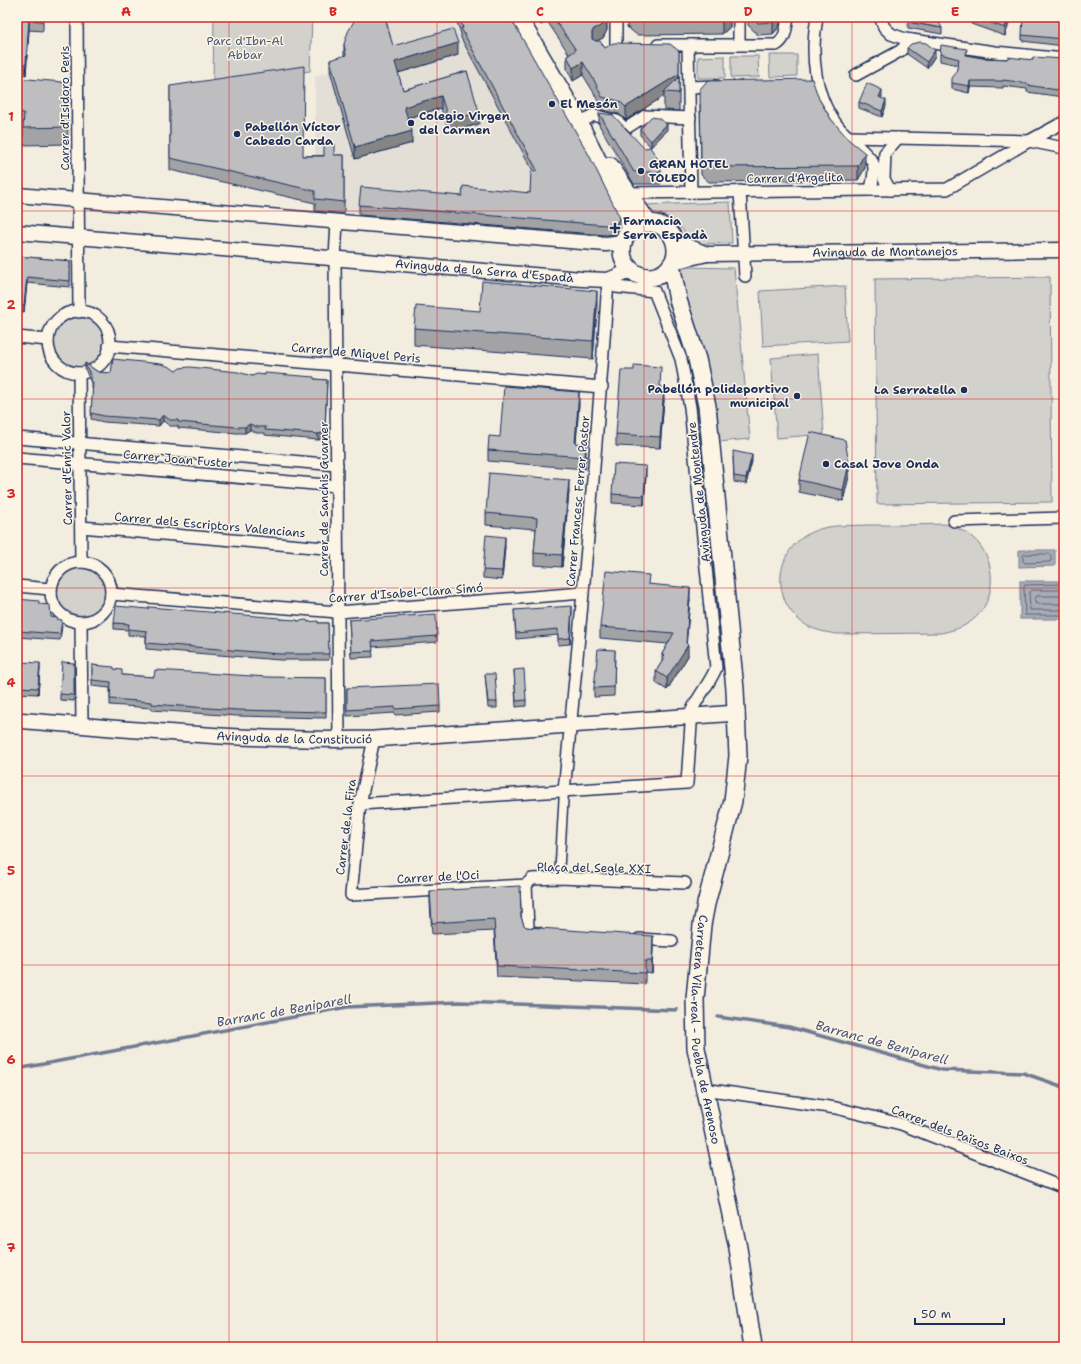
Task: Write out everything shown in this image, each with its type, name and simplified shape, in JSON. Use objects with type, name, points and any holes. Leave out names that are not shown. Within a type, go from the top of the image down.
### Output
[{"type":"main road","points":[[518,17],[577,118],[648,223]]},
{"type":"main road","points":[[577,118],[628,236]]},
{"type":"main road","points":[[648,223],[657,224],[671,234],[675,241],[676,256],[666,271],[649,277],[640,275],[632,270],[623,257],[622,249],[628,236],[639,225],[648,223]]},
{"type":"main road","name":"Avinguda de Montendre","points":[[672,263],[678,300],[697,359],[707,406],[737,713]]},
{"type":"main road","name":"Avinguda de Montendre","points":[[658,275],[678,300]]},
{"type":"main road","name":"Avinguda de la Constitució","points":[[17,720],[175,734],[262,739],[338,740],[374,739],[737,713]]},
{"type":"main road","name":"Carretera Vila-real - Puebla de Arenoso","points":[[737,713],[738,756],[736,786],[706,904],[699,945],[696,999],[696,1048],[738,1248],[753,1347]]},
{"type":"street","name":"Carrer d'Isidoro Peris","points":[[77,17],[73,90],[78,200]]},
{"type":"street","points":[[604,47],[620,45],[616,17]]},
{"type":"street","points":[[739,17],[739,44]]},
{"type":"street","points":[[648,45],[776,44],[783,38],[788,17]]},
{"type":"street","points":[[817,17],[812,85],[840,128],[873,163],[874,175],[871,190]]},
{"type":"street","points":[[882,22],[897,37],[994,52],[1064,59]]},
{"type":"street","points":[[856,75],[900,51],[912,40]]},
{"type":"street","points":[[688,45],[691,192]]},
{"type":"street","points":[[689,87],[728,86]]},
{"type":"street","points":[[577,118],[593,115],[617,121],[633,139]]},
{"type":"street","points":[[625,129],[645,116],[690,118]]},
{"type":"street","name":"Carrer d'Argelita","points":[[628,193],[947,189],[1064,122]]},
{"type":"street","name":"Carrer d'Argelita","points":[[848,137],[1029,141]]},
{"type":"street","points":[[873,163],[893,138]]},
{"type":"street","points":[[890,190],[884,179],[885,153],[893,138]]},
{"type":"street","points":[[1029,141],[1064,148]]},
{"type":"street","points":[[740,191],[745,276]]},
{"type":"street","points":[[17,195],[606,244],[628,236]]},
{"type":"street","points":[[78,200],[79,312]]},
{"type":"street","points":[[336,258],[337,222]]},
{"type":"street","name":"Avinguda de la Serra d'Espadà","points":[[17,232],[608,280],[632,270]]},
{"type":"street","name":"Avinguda de Montanejos","points":[[675,241],[706,254]]},
{"type":"street","name":"Avinguda de Montanejos","points":[[672,263],[706,254],[1064,250]]},
{"type":"street","name":"Carrer de Sanchis Guarner","points":[[336,258],[338,740]]},
{"type":"street","name":"Carrer Francesc Ferrer Pastor","points":[[571,725],[602,387],[608,280]]},
{"type":"street","name":"Avinguda de Montendre","points":[[608,280],[616,287],[654,291],[681,359],[685,380],[690,408],[716,663],[716,668],[712,677],[696,702],[691,717]]},
{"type":"street","points":[[79,312],[89,313],[98,318],[105,326],[109,336],[109,346],[107,354],[102,362],[92,370],[79,373],[69,372],[60,367],[53,360],[49,350],[48,340],[54,323],[61,317],[70,313],[79,312]]},
{"type":"street","points":[[17,337],[48,340]]},
{"type":"street","name":"Carrer de Miquel Peris","points":[[109,346],[602,387]]},
{"type":"street","name":"Carrer d'Enric Valor","points":[[79,373],[81,562]]},
{"type":"street","name":"Carrer Joan Fuster","points":[[17,438],[337,465]]},
{"type":"street","name":"Carrer Joan Fuster","points":[[17,458],[337,486]]},
{"type":"street","points":[[954,521],[1064,518]]},
{"type":"street","name":"Carrer dels Escriptors Valencians","points":[[80,527],[337,549]]},
{"type":"street","points":[[81,562],[91,563],[106,575],[112,594],[110,603],[98,618],[90,622],[81,623],[71,621],[58,613],[51,599],[50,589],[52,580],[57,573],[72,563],[81,562]]},
{"type":"street","points":[[17,586],[50,589]]},
{"type":"street","name":"Carrer d'Isabel-Clara Simó","points":[[112,594],[338,612],[583,593]]},
{"type":"street","points":[[81,623],[82,726]]},
{"type":"street","points":[[360,804],[687,783],[691,717]]},
{"type":"street","points":[[559,878],[564,791],[571,725]]},
{"type":"street","name":"Carrer de la Fira","points":[[351,895],[360,804],[374,739]]},
{"type":"street","name":"Plaça del Segle XXI","points":[[549,934],[530,932],[528,928],[526,885],[532,879],[559,878],[685,883]]},
{"type":"street","name":"Carrer de l'Oci","points":[[351,895],[526,885]]},
{"type":"street","points":[[626,938],[672,941]]},
{"type":"street","name":"Carrer dels Països Baixos","points":[[704,1089],[836,1108],[902,1124],[1064,1188]]},
{"type":"shaded area","name":"Colegio Virgen del Carmen","points":[[375,17],[451,17],[537,180],[530,203],[362,186],[359,215],[315,211],[315,76],[346,67]]},
{"type":"green space","name":"Parc d'Ibn-Al Abbar","points":[[214,17],[312,17],[310,71],[213,85]]},
{"type":"green space","points":[[769,55],[797,55],[797,76],[770,77]]},
{"type":"green space","points":[[725,56],[725,78],[698,78],[698,57]]},
{"type":"green space","points":[[731,56],[758,56],[759,77],[731,78]]},
{"type":"green space","points":[[730,202],[732,243],[695,244],[676,223],[663,215],[648,211],[644,205]]},
{"type":"green space","points":[[686,267],[734,268],[750,439],[718,442],[679,272]]},
{"type":"green space","name":"La Serratella","points":[[1050,277],[1052,502],[877,504],[875,279]]},
{"type":"green space","points":[[845,286],[848,341],[763,346],[760,291]]},
{"type":"green space","points":[[79,317],[88,319],[99,328],[104,342],[102,351],[93,362],[79,367],[70,365],[59,356],[54,342],[56,333],[65,322]]},
{"type":"green space","name":"Pabellón polideportivo municipal","points":[[818,354],[824,434],[777,438],[771,358]]},
{"type":"green space","points":[[944,524],[962,531],[972,537],[981,546],[987,557],[990,569],[991,582],[985,606],[977,616],[964,626],[941,633],[837,634],[821,631],[806,625],[798,619],[789,608],[783,596],[781,583],[785,558],[792,547],[802,538],[814,531],[827,527],[840,526]]},
{"type":"green space","points":[[80,566],[89,568],[100,577],[105,591],[103,600],[94,611],[80,616],[71,614],[60,605],[55,591],[57,582],[66,571]]},
{"type":"water","points":[[1019,550],[1055,550],[1055,566],[1019,567]]},
{"type":"water","points":[[1020,581],[1064,581],[1064,619],[1020,619]]},
{"type":"building","points":[[17,17],[43,17],[43,21],[29,20],[26,64],[17,64]]},
{"type":"building","points":[[359,17],[385,17],[393,46],[453,29],[458,43],[395,62],[403,90],[467,71],[479,112],[449,121],[441,96],[404,107],[412,131],[355,147],[330,60],[346,55],[344,44],[348,32],[354,21]]},
{"type":"building","points":[[459,17],[510,17],[589,155],[620,218],[616,224],[606,225],[359,205],[361,187],[462,196],[463,186],[530,193],[531,172],[537,170],[461,28],[463,28]]},
{"type":"building","points":[[553,17],[606,17],[603,25],[594,29],[592,32],[592,39],[600,41],[605,48],[613,43],[670,44],[679,51],[679,74],[626,107],[619,101],[602,97],[583,62],[573,68],[567,56],[576,50]]},
{"type":"building","points":[[636,17],[714,17],[637,18]]},
{"type":"building","points":[[752,17],[777,17],[773,22],[758,23]]},
{"type":"building","points":[[914,17],[936,17],[942,28],[908,22]]},
{"type":"building","points":[[975,17],[1008,17],[1005,28]]},
{"type":"building","points":[[1023,17],[1064,17],[1064,39],[1022,35]]},
{"type":"building","points":[[920,42],[926,43],[935,50],[927,62],[907,48],[911,44]]},
{"type":"building","points":[[941,45],[967,49],[966,55],[982,58],[1007,59],[1008,57],[1033,60],[1033,57],[1064,59],[1063,91],[1027,85],[1027,83],[1003,80],[970,81],[969,86],[952,83],[952,78],[956,73],[959,59],[940,54]]},
{"type":"building","name":"Pabellón Víctor Cabedo Carda","points":[[304,66],[303,156],[324,156],[324,144],[334,144],[334,155],[344,155],[344,202],[315,199],[315,191],[170,158],[170,86]]},
{"type":"building","points":[[679,77],[679,93],[664,92]]},
{"type":"building","points":[[17,78],[62,82],[67,92],[68,127],[23,128],[24,113],[17,112]]},
{"type":"building","points":[[812,79],[819,99],[831,119],[849,140],[865,153],[858,166],[709,167],[701,160],[700,89],[707,81]]},
{"type":"building","points":[[867,83],[882,90],[879,97],[886,100],[882,111],[859,102]]},
{"type":"building","points":[[599,113],[613,115],[642,146],[645,148],[650,147],[661,164],[661,172],[634,172]]},
{"type":"building","points":[[651,117],[658,118],[667,124],[651,141],[640,129]]},
{"type":"building","points":[[17,256],[70,261],[70,281],[27,277],[24,306],[17,306]]},
{"type":"building","points":[[482,281],[597,291],[593,341],[414,328],[416,306],[480,311]]},
{"type":"building","points":[[113,359],[161,364],[176,371],[180,368],[190,367],[238,372],[252,376],[257,374],[265,375],[265,373],[314,377],[314,379],[327,380],[325,426],[322,433],[318,434],[265,430],[266,427],[257,427],[250,424],[245,427],[237,427],[178,422],[178,420],[170,420],[163,415],[159,420],[104,416],[91,413],[93,382],[91,382],[91,377],[85,363],[98,372],[111,373]]},
{"type":"building","points":[[634,365],[661,367],[660,388],[664,388],[660,437],[616,434],[621,370],[634,370]]},
{"type":"building","points":[[504,386],[579,392],[575,443],[586,444],[585,457],[488,450],[489,436],[500,437]]},
{"type":"building","name":"Casal Jove Onda","points":[[810,432],[845,440],[849,464],[843,490],[799,480]]},
{"type":"building","points":[[733,451],[752,455],[746,478],[734,476]]},
{"type":"building","points":[[614,464],[646,466],[644,496],[612,494]]},
{"type":"building","points":[[489,473],[569,480],[562,555],[534,553],[537,518],[486,513]]},
{"type":"building","points":[[486,535],[505,537],[502,571],[483,570]]},
{"type":"building","points":[[606,571],[649,575],[648,584],[690,588],[686,643],[688,645],[667,678],[656,671],[665,657],[662,654],[674,633],[600,627]]},
{"type":"building","points":[[17,599],[39,601],[39,604],[50,605],[51,617],[62,620],[60,634],[17,631]]},
{"type":"building","points":[[116,606],[148,609],[149,607],[328,623],[329,654],[280,654],[146,643],[147,631],[128,629],[129,624],[114,623]]},
{"type":"building","points":[[572,606],[570,638],[558,639],[558,629],[516,633],[514,610]]},
{"type":"building","points":[[436,614],[437,636],[372,641],[373,651],[351,652],[349,620]]},
{"type":"building","points":[[598,649],[615,650],[614,687],[594,688]]},
{"type":"building","points":[[19,662],[40,663],[38,688],[17,687],[17,666]]},
{"type":"building","points":[[62,662],[74,663],[74,695],[60,694]]},
{"type":"building","points":[[92,665],[114,667],[114,669],[122,670],[122,675],[154,677],[155,670],[268,677],[326,678],[326,712],[237,710],[152,704],[152,702],[110,699],[111,682],[92,680]]},
{"type":"building","points":[[524,669],[526,700],[516,701],[514,670]]},
{"type":"building","points":[[485,674],[495,674],[497,702],[488,702]]},
{"type":"building","points":[[439,684],[440,706],[347,710],[347,688]]},
{"type":"building","points":[[520,886],[521,917],[526,927],[653,936],[652,961],[645,961],[645,973],[497,966],[494,919],[432,923],[430,891]]},
{"type":"waterway","name":"Barranc de Beniparell","points":[[17,1069],[347,1007],[459,1002],[677,1010]]},
{"type":"waterway","name":"Barranc de Beniparell","points":[[718,1017],[789,1027],[942,1070],[1023,1073],[1064,1087]]},
{"type":"place","name":"El Mesón","points":[[552,104]]},
{"type":"place","name":"Colegio Virgen del Carmen","points":[[411,123]]},
{"type":"place","name":"Pabellón Víctor Cabedo Carda","points":[[237,134]]},
{"type":"place","name":"GRAN HOTEL TOLEDO","points":[[641,171]]},
{"type":"place","name":"Farmacia Serra Espadà","points":[[615,228]]},
{"type":"place","name":"La Serratella","points":[[964,390]]},
{"type":"place","name":"Pabellón polideportivo municipal","points":[[797,396]]},
{"type":"place","name":"Casal Jove Onda","points":[[826,464]]}]
